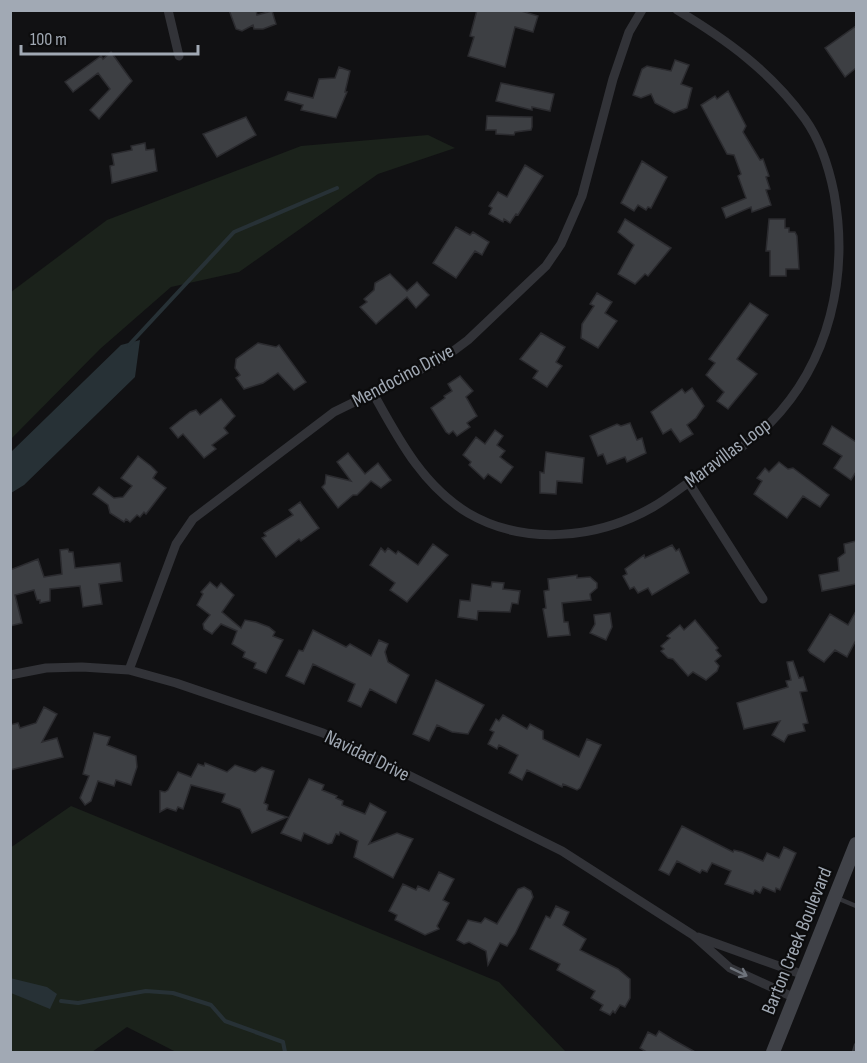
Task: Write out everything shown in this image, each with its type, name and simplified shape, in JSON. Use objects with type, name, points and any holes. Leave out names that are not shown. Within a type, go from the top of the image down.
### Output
[{"type":"street","points":[[168,10],[179,56]]},
{"type":"street","name":"Mendocino Drive","points":[[129,670],[176,544],[193,519],[334,412],[444,358],[468,340],[546,266],[561,244],[582,196],[613,79],[629,32],[642,10]]},
{"type":"street","name":"Maravillas Loop","points":[[373,393],[404,449],[434,486],[470,514],[520,533],[583,533],[606,528],[654,507],[751,440],[770,423],[801,386],[822,341],[835,304],[839,264],[839,222],[831,177],[807,121],[754,61],[722,37],[677,10]]},
{"type":"street","points":[[689,483],[763,598]]},
{"type":"street","name":"Navidad Drive","points":[[10,675],[64,668],[129,670],[176,683],[323,733],[562,851],[693,935],[730,968],[795,998]]},
{"type":"street","name":"Barton Creek Boulevard","points":[[773,1053],[856,844]]},
{"type":"street","name":"Navidad Drive","points":[[693,935],[740,950],[804,975]]},
{"type":"lane","points":[[835,898],[856,906]]},
{"type":"lane","points":[[854,1053],[856,1045]]},
{"type":"shaded area","points":[[428,135],[455,148],[378,174],[239,272],[171,287],[100,349],[11,439],[11,292],[107,220],[301,146]]},
{"type":"shaded area","points":[[140,340],[135,377],[24,485],[11,493],[11,452],[121,345]]},
{"type":"shaded area","points":[[71,806],[499,982],[566,1052],[176,1052],[127,1027],[92,1052],[11,1052],[10,848]]},
{"type":"shaded area","points":[[10,978],[47,987],[57,994],[50,1009],[11,993]]},
{"type":"building","points":[[229,10],[256,10],[257,15],[272,11],[276,24],[263,29],[254,29],[253,25],[242,31],[236,29]]},
{"type":"building","points":[[477,10],[518,10],[538,16],[533,32],[515,27],[505,67],[468,56],[474,37],[470,36]]},
{"type":"building","points":[[856,26],[856,68],[845,77],[825,48]]},
{"type":"building","points":[[111,52],[132,81],[99,119],[90,110],[110,89],[98,73],[73,92],[65,82],[101,56],[103,59]]},
{"type":"building","points":[[675,60],[689,65],[681,84],[692,88],[687,108],[674,113],[655,103],[651,94],[641,98],[633,95],[642,69],[647,66],[671,71]]},
{"type":"building","points":[[339,67],[350,71],[345,92],[347,92],[336,118],[301,110],[303,105],[285,100],[288,92],[313,98],[319,79],[335,78]]},
{"type":"building","points":[[501,83],[554,94],[550,111],[532,107],[532,110],[496,101]]},
{"type":"building","points":[[728,91],[746,126],[743,132],[760,160],[763,159],[769,176],[766,177],[770,189],[766,190],[771,205],[752,212],[751,207],[726,218],[722,208],[746,198],[738,176],[741,174],[734,155],[727,154],[701,105],[715,96],[717,99]]},
{"type":"building","points":[[487,116],[532,117],[532,127],[531,130],[515,132],[514,135],[496,134],[496,130],[486,130]]},
{"type":"building","points":[[246,117],[256,135],[217,157],[203,134]]},
{"type":"building","points":[[145,143],[146,150],[154,149],[157,171],[112,183],[110,166],[114,165],[112,154],[132,150],[131,146]]},
{"type":"building","points":[[642,161],[667,177],[651,208],[648,207],[646,210],[638,205],[634,211],[621,203]]},
{"type":"building","points":[[525,165],[543,176],[518,215],[516,214],[510,223],[504,219],[503,222],[489,214],[492,208],[489,206],[498,192],[507,197]]},
{"type":"building","points":[[625,219],[671,248],[648,276],[645,274],[635,284],[618,274],[634,245],[618,232]]},
{"type":"building","points":[[769,219],[785,219],[785,228],[789,228],[789,232],[795,232],[797,236],[799,269],[786,269],[786,276],[770,276],[770,251],[766,251]]},
{"type":"building","points":[[456,227],[470,235],[473,232],[489,242],[482,255],[475,251],[456,278],[433,263]]},
{"type":"building","points":[[390,274],[407,291],[417,282],[429,295],[416,308],[407,297],[376,324],[360,307],[367,302],[364,299],[374,290],[375,283]]},
{"type":"building","points":[[597,293],[612,302],[605,313],[617,321],[598,348],[581,338],[582,324],[594,306],[590,304]]},
{"type":"building","points":[[750,303],[768,315],[737,359],[757,374],[728,409],[717,401],[724,392],[706,375],[715,363],[709,359]]},
{"type":"building","points":[[541,333],[565,347],[556,362],[562,366],[547,387],[533,378],[538,371],[520,359]]},
{"type":"building","points":[[258,343],[276,347],[279,345],[306,382],[294,390],[278,373],[263,383],[244,389],[236,378],[240,375],[235,368],[236,359]]},
{"type":"building","points":[[460,376],[473,391],[466,397],[477,416],[467,423],[470,427],[457,436],[453,431],[449,434],[446,432],[431,408],[452,391],[448,384]]},
{"type":"building","points":[[692,388],[704,406],[696,418],[687,425],[693,434],[680,442],[671,429],[663,434],[651,412],[682,389],[685,393]]},
{"type":"building","points":[[221,399],[235,416],[224,428],[228,433],[212,445],[216,449],[204,458],[183,434],[178,438],[170,428],[190,412],[196,410],[200,415]]},
{"type":"building","points":[[630,423],[637,440],[642,438],[646,453],[627,462],[625,457],[607,464],[603,454],[598,456],[590,436],[617,424],[621,426]]},
{"type":"building","points":[[832,426],[856,442],[856,472],[851,480],[834,468],[842,456],[823,444]]},
{"type":"building","points":[[495,430],[503,436],[497,445],[505,451],[500,457],[513,467],[501,483],[488,474],[484,479],[469,465],[471,462],[463,455],[476,437],[485,444]]},
{"type":"building","points":[[546,452],[584,458],[582,483],[557,481],[556,494],[540,493],[540,472],[544,473]]},
{"type":"building","points":[[348,453],[365,474],[378,463],[391,480],[381,488],[371,481],[357,495],[353,495],[338,508],[322,487],[325,484],[326,475],[351,481],[337,462]]},
{"type":"building","points":[[138,456],[157,472],[153,478],[166,488],[146,514],[144,512],[130,522],[126,519],[124,522],[110,513],[108,505],[93,494],[99,487],[114,498],[123,497],[132,486],[121,478]]},
{"type":"building","points":[[779,462],[788,469],[793,468],[829,495],[820,507],[803,496],[787,518],[754,494],[762,481],[757,478],[765,468],[769,472]]},
{"type":"building","points":[[300,502],[319,528],[301,541],[299,539],[276,557],[262,538],[266,536],[264,533],[293,515],[289,510]]},
{"type":"building","points":[[856,541],[856,584],[822,591],[819,575],[839,571],[838,558],[845,553],[844,544]]},
{"type":"building","points":[[433,544],[448,555],[407,602],[390,590],[395,583],[370,565],[381,548],[385,552],[388,548],[396,554],[398,551],[418,565]]},
{"type":"building","points":[[672,545],[676,551],[679,549],[689,573],[652,595],[648,588],[638,593],[634,587],[630,589],[623,576],[627,574],[625,569],[644,555],[645,558]]},
{"type":"building","points":[[68,549],[69,552],[73,552],[75,568],[120,563],[122,581],[99,584],[102,604],[83,607],[80,586],[50,589],[50,601],[40,603],[34,590],[15,595],[22,623],[10,626],[10,570],[38,559],[44,577],[62,574],[60,550]]},
{"type":"building","points":[[577,575],[577,578],[590,577],[597,583],[597,588],[590,594],[591,600],[562,603],[564,622],[568,622],[570,635],[548,637],[543,609],[546,608],[544,591],[549,590],[548,579]]},
{"type":"building","points":[[210,582],[217,588],[221,583],[234,595],[222,612],[241,628],[245,620],[256,622],[269,627],[275,632],[273,636],[283,640],[266,673],[254,668],[256,663],[243,657],[245,652],[232,644],[237,631],[221,624],[212,634],[204,629],[203,624],[210,615],[197,605],[203,594],[201,592]]},
{"type":"building","points":[[492,582],[504,583],[503,589],[520,591],[518,604],[512,603],[510,612],[478,611],[477,620],[458,617],[460,600],[470,601],[472,584],[491,587]]},
{"type":"building","points":[[856,611],[856,640],[847,657],[835,650],[824,662],[810,653],[808,650],[830,614],[848,625]]},
{"type":"building","points":[[610,613],[612,627],[606,640],[590,633],[595,624],[594,615]]},
{"type":"building","points":[[695,620],[718,648],[716,650],[721,656],[715,661],[719,666],[717,671],[706,680],[693,672],[688,676],[673,659],[668,658],[661,651],[664,649],[661,646],[670,638],[667,636],[680,625],[684,630]]},
{"type":"building","points":[[313,630],[346,647],[350,644],[371,656],[379,640],[388,644],[385,652],[388,662],[409,675],[396,703],[370,689],[361,707],[348,701],[355,684],[313,664],[304,684],[286,676],[299,650],[303,651]]},
{"type":"building","points":[[793,661],[799,678],[803,677],[807,691],[800,692],[808,723],[803,724],[805,731],[788,735],[784,742],[772,735],[780,721],[744,729],[737,703],[788,687],[786,681],[791,680],[787,662]]},
{"type":"building","points":[[436,680],[484,705],[468,734],[452,732],[437,725],[429,741],[413,734]]},
{"type":"building","points":[[44,707],[57,714],[42,742],[57,738],[63,757],[10,770],[10,725],[18,723],[20,728],[36,723]]},
{"type":"building","points":[[503,715],[527,729],[530,724],[543,731],[543,739],[579,757],[587,739],[601,745],[580,788],[577,790],[563,784],[562,787],[527,770],[522,780],[509,773],[518,755],[499,745],[497,749],[488,744],[494,732],[490,730],[496,719],[499,721]]},
{"type":"building","points":[[94,733],[110,737],[107,745],[136,756],[137,767],[131,785],[116,780],[114,786],[98,781],[91,801],[85,805],[80,798],[89,776],[83,774]]},
{"type":"building","points":[[205,763],[227,772],[235,765],[255,772],[262,767],[274,771],[264,803],[268,805],[267,810],[287,817],[252,833],[240,809],[222,802],[225,794],[191,785],[183,809],[178,807],[176,811],[167,808],[160,812],[160,791],[168,790],[178,772],[191,777],[198,764],[204,766]]},
{"type":"building","points":[[309,779],[324,785],[322,790],[337,796],[336,798],[343,801],[342,805],[365,814],[370,803],[386,812],[369,844],[397,833],[413,839],[393,878],[354,857],[358,841],[340,832],[339,835],[336,834],[332,843],[328,844],[304,833],[301,841],[281,833]]},
{"type":"building","points":[[682,826],[733,852],[734,850],[742,852],[763,861],[767,853],[779,858],[784,847],[796,853],[780,890],[776,888],[775,892],[763,887],[760,893],[755,890],[753,894],[725,884],[731,871],[712,863],[707,872],[702,870],[700,873],[677,861],[669,875],[659,870]]},
{"type":"building","points":[[439,872],[454,879],[443,900],[449,903],[437,926],[439,929],[425,935],[395,920],[397,915],[389,911],[403,884],[416,890],[418,886],[429,891]]},
{"type":"building","points":[[524,887],[531,891],[533,897],[515,934],[507,946],[500,943],[488,965],[486,951],[469,942],[464,944],[457,940],[468,920],[481,923],[485,918],[497,924],[518,889]]},
{"type":"building","points":[[556,906],[569,912],[563,925],[586,939],[580,950],[618,969],[630,979],[630,998],[625,1007],[620,1005],[615,1013],[613,1011],[610,1015],[600,1010],[603,1005],[591,998],[595,991],[557,970],[560,964],[530,949],[546,916],[550,918]]},
{"type":"building","points":[[659,1031],[697,1053],[648,1053],[640,1048],[648,1032],[656,1036]]},
{"type":"waterway","points":[[129,345],[234,232],[337,188]]},
{"type":"waterway","points":[[61,1001],[78,1003],[146,991],[173,993],[211,1005],[225,1021],[283,1042],[285,1052]]}]
